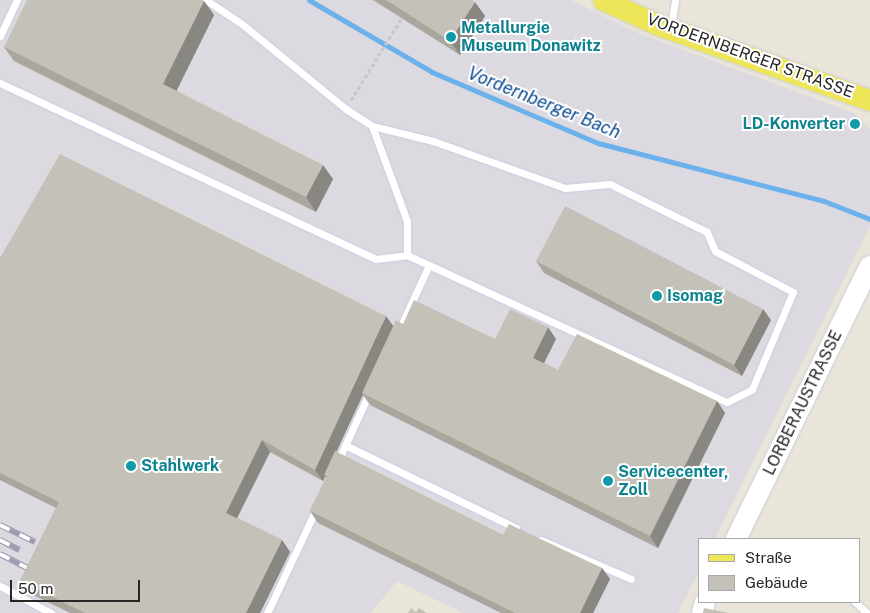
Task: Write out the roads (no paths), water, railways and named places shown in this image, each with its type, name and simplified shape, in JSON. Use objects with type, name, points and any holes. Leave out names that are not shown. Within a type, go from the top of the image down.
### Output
[{"type":"main road","name":"VORDERNBERGER STRASSE","points":[[602,0],[671,29],[870,100]]},
{"type":"street","name":"LORBERAUSTRASSE","points":[[737,538],[870,266]]},
{"type":"lane","points":[[0,36],[17,0]]},
{"type":"lane","points":[[0,83],[376,259],[407,255],[726,402],[752,388],[794,292],[715,251],[707,232],[610,184],[565,188],[433,141],[372,126],[346,109],[242,24],[206,0]]},
{"type":"lane","points":[[671,29],[676,0]]},
{"type":"lane","points":[[372,126],[407,221],[407,255]]},
{"type":"lane","points":[[392,344],[429,265]]},
{"type":"lane","points":[[333,471],[375,380]]},
{"type":"lane","points":[[345,445],[524,532]]},
{"type":"lane","points":[[267,613],[321,498]]},
{"type":"lane","points":[[533,536],[631,579]]},
{"type":"lane","points":[[0,586],[50,613]]},
{"type":"lane","points":[[856,603],[867,613]]},
{"type":"waterway","name":"Vordernberger Bach","points":[[309,0],[432,72],[598,143],[824,201],[870,219]]},
{"type":"railway","points":[[0,525],[35,542]]},
{"type":"railway","points":[[0,540],[20,550]]},
{"type":"railway","points":[[0,554],[29,569]]},
{"type":"place","name":"Metallurgie Museum Donawitz","points":[[451,37]]},
{"type":"place","name":"LD-Konverter","points":[[855,124]]},
{"type":"place","name":"Isomag","points":[[657,296]]},
{"type":"place","name":"Stahlwerk","points":[[131,466]]},
{"type":"place","name":"Servicecenter, Zoll","points":[[608,481]]}]
